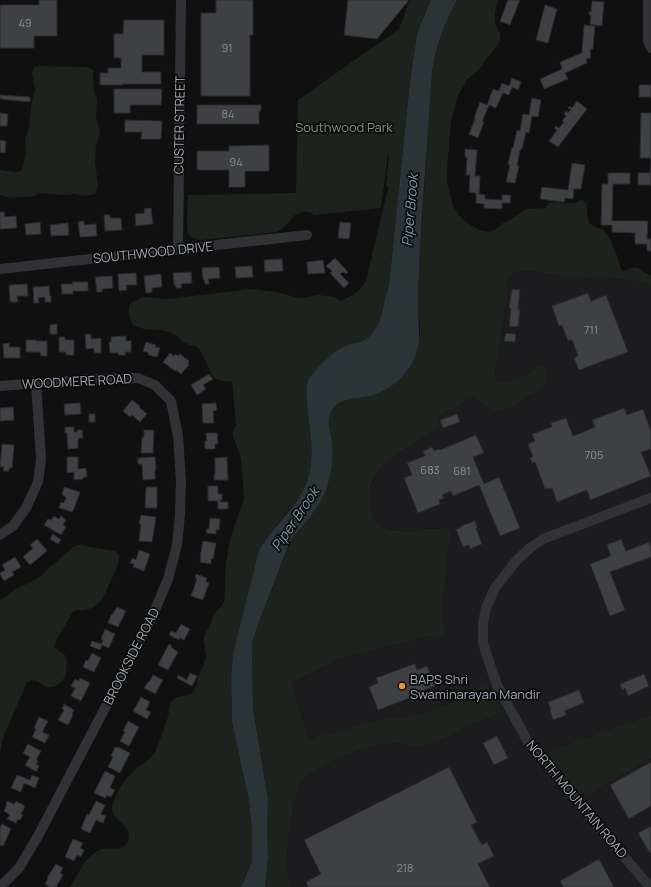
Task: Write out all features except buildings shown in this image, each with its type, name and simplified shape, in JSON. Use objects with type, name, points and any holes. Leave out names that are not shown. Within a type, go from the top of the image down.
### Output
[{"type":"street","name":"CUSTER STREET","points":[[178,250],[180,0]]},
{"type":"street","points":[[648,0],[648,41],[651,48]]},
{"type":"street","name":"SOUTHWOOD DRIVE","points":[[0,269],[307,235]]},
{"type":"street","name":"WOODMERE ROAD","points":[[0,386],[92,379],[138,378],[155,385],[171,400]]},
{"type":"street","points":[[0,535],[13,526],[26,508],[38,482],[41,459],[36,383]]},
{"type":"street","name":"BROOKSIDE ROAD","points":[[0,887],[19,868],[38,836],[150,622],[168,579],[177,545],[181,480],[178,436],[171,400]]},
{"type":"street","name":"NORTH MOUNTAIN ROAD","points":[[650,887],[528,742],[498,685],[490,666],[483,643],[483,623],[486,608],[495,588],[516,561],[533,545],[543,539],[651,498]]},
{"type":"shaded area","points":[[530,271],[566,277],[609,277],[651,285],[651,715],[545,752],[590,794],[651,759],[651,887],[291,887],[287,870],[287,852],[291,830],[293,804],[298,793],[299,785],[307,776],[331,762],[374,745],[402,743],[414,748],[423,747],[501,712],[501,709],[488,686],[481,684],[448,704],[425,712],[404,718],[387,718],[367,722],[321,735],[311,740],[303,721],[292,683],[337,660],[430,636],[439,636],[445,631],[442,608],[447,571],[447,550],[451,539],[438,528],[423,529],[412,532],[381,526],[372,516],[369,502],[370,490],[376,474],[380,469],[391,459],[435,430],[443,413],[457,407],[471,396],[474,396],[478,401],[496,412],[514,407],[526,397],[539,391],[548,383],[546,368],[536,366],[533,371],[507,382],[501,382],[495,377],[507,301],[508,278],[518,272]]},
{"type":"green space","name":"Southwood Park","points":[[410,0],[431,0],[417,34],[410,81],[389,285],[382,312],[372,335],[360,343],[344,346],[311,441],[311,463],[307,485],[259,550],[233,653],[231,676],[232,722],[249,801],[252,829],[252,862],[241,887],[70,887],[79,871],[91,856],[103,849],[122,848],[127,843],[129,837],[128,831],[117,819],[112,810],[114,799],[125,780],[155,753],[168,717],[171,702],[176,698],[191,694],[195,688],[206,656],[204,636],[213,617],[224,600],[227,555],[244,498],[241,458],[233,436],[233,430],[236,425],[232,382],[218,380],[215,378],[210,372],[199,349],[195,346],[183,342],[170,332],[144,329],[132,324],[129,307],[132,302],[143,297],[168,299],[251,289],[276,292],[299,298],[317,295],[335,297],[340,301],[352,295],[361,288],[366,281],[388,188],[386,185],[389,156],[388,152],[381,208],[315,215],[309,212],[303,212],[295,215],[282,229],[276,232],[201,240],[194,238],[189,235],[187,230],[188,195],[296,193],[298,100],[399,29]]},
{"type":"green space","points":[[457,0],[498,0],[495,12],[495,23],[500,33],[500,39],[495,49],[480,68],[467,80],[458,95],[451,122],[447,183],[453,206],[459,215],[463,220],[477,229],[488,232],[494,230],[503,223],[528,209],[545,208],[549,203],[554,202],[576,203],[581,200],[584,201],[587,205],[587,215],[590,223],[605,231],[617,255],[621,269],[623,271],[634,268],[640,269],[651,275],[651,285],[609,277],[566,277],[530,271],[513,274],[508,278],[507,301],[495,377],[501,382],[507,382],[533,371],[536,366],[542,365],[546,368],[548,383],[539,391],[526,397],[514,407],[496,412],[478,401],[474,396],[464,400],[455,408],[442,413],[436,430],[386,463],[377,473],[370,488],[369,501],[372,514],[378,524],[388,528],[410,531],[446,528],[450,533],[451,539],[447,550],[447,571],[442,608],[445,631],[444,634],[439,636],[430,636],[337,660],[293,682],[292,683],[303,721],[311,740],[321,735],[367,722],[387,718],[404,718],[425,712],[458,699],[481,684],[486,684],[488,686],[501,709],[501,712],[423,747],[414,748],[402,743],[374,745],[331,762],[307,776],[299,785],[298,793],[293,804],[291,830],[287,852],[287,870],[291,887],[265,887],[268,857],[268,800],[253,707],[252,644],[257,627],[332,438],[328,427],[328,421],[333,410],[337,405],[347,399],[371,395],[413,361],[417,351],[420,328],[418,305],[419,271],[432,72],[441,35]]},
{"type":"green space","points":[[34,67],[88,67],[93,70],[94,93],[97,99],[96,117],[100,133],[96,145],[95,162],[98,185],[96,194],[85,196],[74,194],[62,195],[40,193],[35,196],[12,198],[0,195],[0,170],[15,172],[21,171],[23,166],[26,154],[25,139],[29,128],[32,101],[35,90],[32,73]]},
{"type":"green space","points":[[79,545],[115,551],[119,555],[117,568],[105,594],[100,601],[89,609],[73,612],[56,640],[54,647],[66,656],[66,673],[64,679],[57,685],[51,687],[45,686],[34,680],[27,682],[3,738],[0,754],[0,601],[14,590],[37,579],[73,547]]},
{"type":"green space","points":[[651,715],[651,759],[590,794],[576,790],[545,752]]},
{"type":"water","name":"Piper Brook","points":[[431,0],[457,0],[441,35],[432,72],[420,246],[418,348],[408,369],[400,379],[389,388],[377,394],[354,398],[339,403],[332,411],[329,424],[332,443],[332,461],[327,488],[318,506],[290,542],[257,627],[252,644],[253,708],[268,800],[268,857],[265,887],[241,887],[252,862],[252,829],[249,801],[232,722],[231,676],[233,653],[259,550],[301,495],[309,475],[311,435],[306,396],[308,381],[318,367],[339,349],[346,345],[361,342],[367,339],[376,328],[382,314],[389,285],[410,81],[417,34]]},
{"type":"place","name":"BAPS Shri Swaminarayan Mandir","points":[[402,686]]}]
